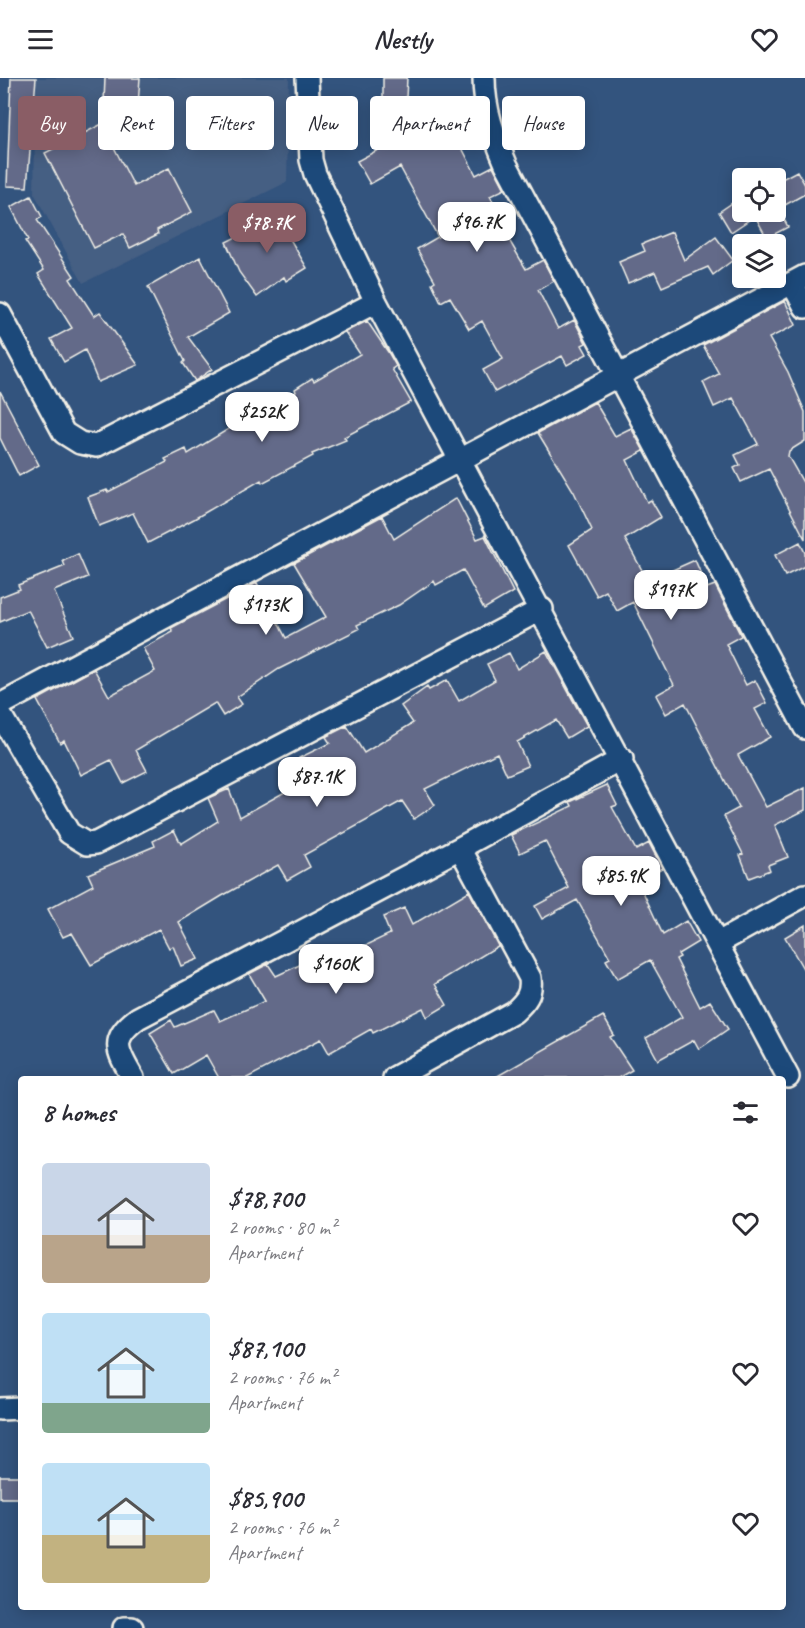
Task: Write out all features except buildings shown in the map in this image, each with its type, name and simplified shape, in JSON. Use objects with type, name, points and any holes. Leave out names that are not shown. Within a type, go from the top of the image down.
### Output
[{"type":"street","points":[[307,78],[311,160],[315,174],[376,302],[542,609],[718,943],[792,1075]]},
{"type":"street","points":[[484,78],[484,97],[492,132],[506,164],[805,728]]},
{"type":"street","points":[[0,705],[460,457],[798,279],[805,307]]},
{"type":"street","points":[[0,314],[64,433],[80,443],[96,446],[376,302]]},
{"type":"street","points":[[0,714],[69,833],[87,844],[96,843],[542,609]]},
{"type":"street","points":[[131,1076],[117,1046],[123,1031],[138,1018],[460,848],[621,759]]},
{"type":"street","points":[[398,1076],[514,1012],[528,998],[531,989],[530,978],[460,848]]},
{"type":"street","points":[[718,943],[805,895]]},
{"type":"street","points":[[0,1409],[18,1407]]},
{"type":"street","points":[[124,1628],[132,1628]]},
{"type":"shaded area","points":[[36,78],[289,78],[289,96],[286,96],[287,182],[83,283],[34,193],[35,150],[86,150],[86,96],[36,96]]}]
